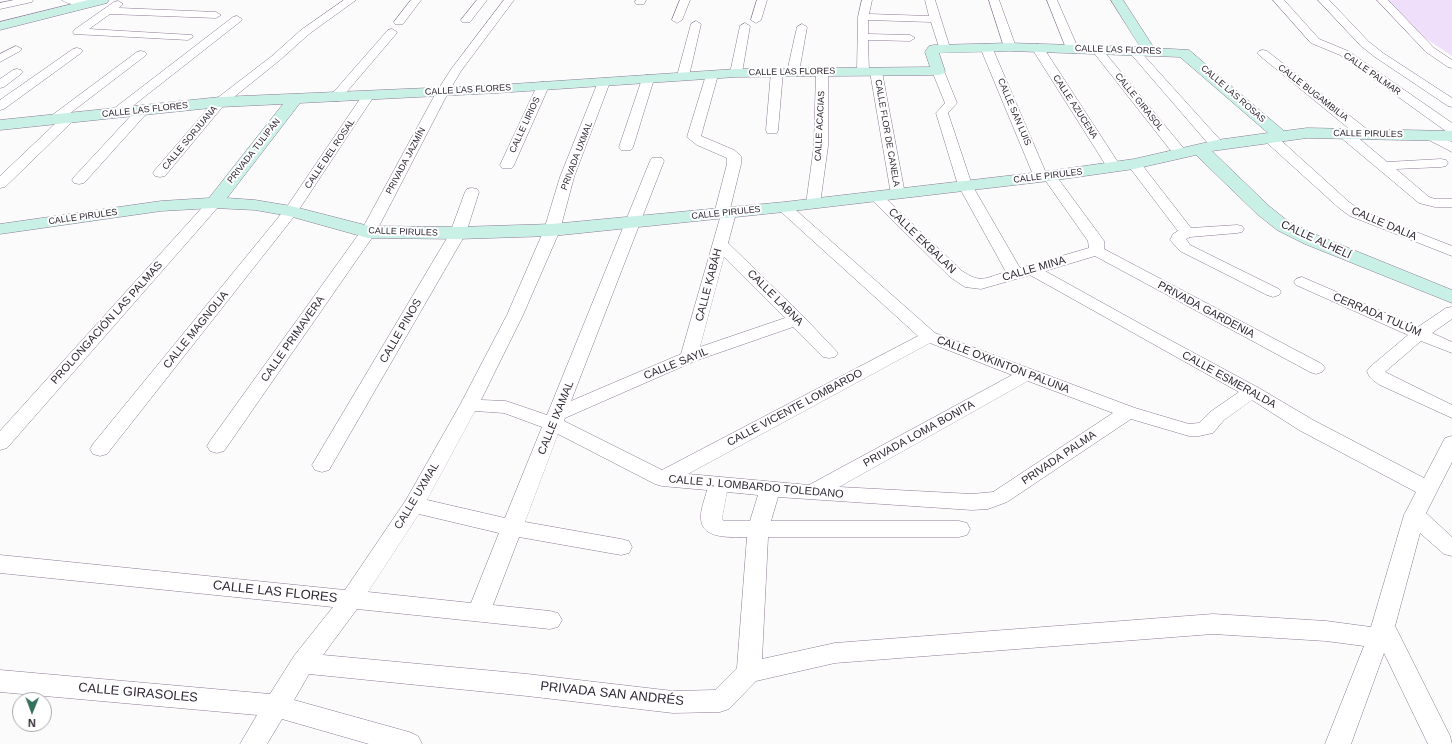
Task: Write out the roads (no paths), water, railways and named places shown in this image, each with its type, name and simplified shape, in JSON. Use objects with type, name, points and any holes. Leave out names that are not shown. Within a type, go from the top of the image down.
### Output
[{"type":"main road","points":[[1117,0],[1149,51]]},
{"type":"main road","points":[[0,26],[90,3],[105,5]]},
{"type":"main road","name":"CALLE LAS FLORES","points":[[938,49],[1037,47],[1072,48],[1098,51],[1184,53]]},
{"type":"main road","points":[[938,49],[938,71]]},
{"type":"main road","name":"CALLE LAS ROSAS","points":[[1184,53],[1275,137]]},
{"type":"main road","name":"CALLE LAS FLORES","points":[[0,125],[220,102],[336,98],[736,73],[938,71]]},
{"type":"main road","name":"PRIVADA TULIPÁN","points":[[214,203],[294,100]]},
{"type":"main road","name":"CALLE PIRULES","points":[[0,229],[161,206],[214,203],[255,205],[291,211],[368,232],[458,233],[552,230],[813,204],[965,185],[1045,177],[1134,164],[1209,147],[1307,133],[1452,136]]},
{"type":"main road","name":"CALLE ALHELÍ","points":[[1209,147],[1263,210],[1283,226],[1312,240],[1452,297]]},
{"type":"street","points":[[0,6],[28,0]]},
{"type":"street","points":[[67,0],[90,3]]},
{"type":"street","points":[[123,0],[105,5],[78,32],[188,37]]},
{"type":"street","points":[[220,102],[276,58],[305,32],[351,0]]},
{"type":"street","points":[[399,22],[416,0]]},
{"type":"street","points":[[466,20],[482,0]]},
{"type":"street","name":"PRIVADA JAZMÍN","points":[[368,232],[443,91],[456,70],[509,0]]},
{"type":"street","points":[[677,20],[685,0]]},
{"type":"street","points":[[756,20],[762,0]]},
{"type":"street","name":"CALLE FLOR DE CANELA","points":[[867,0],[863,37],[869,72],[898,194]]},
{"type":"street","points":[[930,0],[938,49]]},
{"type":"street","points":[[994,0],[1010,47]]},
{"type":"street","points":[[1052,0],[1072,48]]},
{"type":"street","name":"CALLE PALMAR","points":[[1278,0],[1315,41],[1344,53],[1452,129]]},
{"type":"street","points":[[1323,0],[1365,44],[1379,55],[1452,103]]},
{"type":"street","points":[[1382,0],[1430,50],[1452,65]]},
{"type":"street","points":[[105,5],[216,15]]},
{"type":"street","points":[[864,17],[934,18]]},
{"type":"street","points":[[116,113],[237,19]]},
{"type":"street","points":[[683,76],[696,24]]},
{"type":"street","points":[[736,73],[745,26]]},
{"type":"street","points":[[793,72],[802,27]]},
{"type":"street","points":[[336,98],[392,32]]},
{"type":"street","points":[[863,37],[910,38]]},
{"type":"street","points":[[0,45],[16,49],[0,59]]},
{"type":"street","name":"CALLE SAN LUIS","points":[[986,47],[1045,177],[1096,241],[1097,251]]},
{"type":"street","name":"CALLE AZUCENA","points":[[1037,47],[1114,167]]},
{"type":"street","points":[[0,106],[77,51]]},
{"type":"street","name":"CALLE GIRASOL","points":[[1098,51],[1180,153]]},
{"type":"street","points":[[1134,51],[1209,147]]},
{"type":"street","name":"CALLE BUGAMBILIA","points":[[1263,53],[1364,133]]},
{"type":"street","points":[[0,184],[62,119],[141,54]]},
{"type":"street","name":"CALLE ACACIAS","points":[[813,204],[821,146],[822,71]]},
{"type":"street","points":[[938,71],[951,103],[942,112],[965,185],[1023,272]]},
{"type":"street","points":[[0,84],[17,72]]},
{"type":"street","points":[[772,130],[777,72]]},
{"type":"street","name":"CALLE KABÁH","points":[[689,357],[720,244],[734,164],[734,156],[728,152],[700,142],[694,137],[712,75]]},
{"type":"street","points":[[626,147],[648,79]]},
{"type":"street","name":"PRIVADA UXMAL","points":[[552,230],[567,177],[604,82]]},
{"type":"street","name":"CALLE LIRIOS","points":[[507,165],[543,86]]},
{"type":"street","name":"CALLE DEL ROSAL","points":[[291,211],[368,96]]},
{"type":"street","name":"CALLE SORJUANA","points":[[160,173],[220,102]]},
{"type":"street","points":[[78,180],[143,110]]},
{"type":"street","points":[[1344,133],[1424,200],[1430,202],[1452,203]]},
{"type":"street","points":[[1430,135],[1452,148]]},
{"type":"street","name":"CALLE DALIA","points":[[1275,137],[1344,205],[1355,213],[1452,251]]},
{"type":"street","name":"CALLE IXAMAL","points":[[478,613],[658,161]]},
{"type":"street","points":[[1384,166],[1441,163]]},
{"type":"street","points":[[1134,164],[1183,235]]},
{"type":"street","name":"CALLE PINOS","points":[[322,465],[458,233],[472,192]]},
{"type":"street","name":"CALLE EKBALAN","points":[[876,197],[956,274],[971,284]]},
{"type":"street","name":"PROLONGACIÓN LAS PALMAS","points":[[0,443],[214,203]]},
{"type":"street","name":"CALLE OXKINTON PALUNA","points":[[784,207],[929,337],[1128,412],[1189,430],[1206,428],[1217,416],[1252,392]]},
{"type":"street","name":"CALLE MAGNOLIA","points":[[100,449],[291,211]]},
{"type":"street","points":[[1237,229],[1183,235],[1178,240],[1185,248],[1273,292]]},
{"type":"street","name":"CALLE UXMAL","points":[[253,744],[304,663],[351,600],[414,505],[469,405],[515,315],[552,230]]},
{"type":"street","name":"CALLE PRIMAVERA","points":[[217,446],[368,232]]},
{"type":"street","name":"CALLE LABNA","points":[[720,244],[829,353]]},
{"type":"street","name":"CALLE MINA","points":[[971,284],[981,284],[1097,251]]},
{"type":"street","name":"PRIVADA GARDENIA","points":[[1097,251],[1316,368]]},
{"type":"street","name":"CALLE ESMERALDA","points":[[1023,272],[1149,336],[1252,392],[1306,425],[1427,489]]},
{"type":"street","name":"CERRADA TULÚM","points":[[1302,282],[1452,348]]},
{"type":"street","points":[[1452,312],[1420,333],[1377,369],[1377,375],[1386,381],[1452,412]]},
{"type":"street","name":"CALLE SAYIL","points":[[556,419],[689,357],[797,320]]},
{"type":"street","name":"CALLE VICENTE LOMBARDO","points":[[662,479],[929,337]]},
{"type":"street","name":"PRIVADA LOMA BONITA","points":[[812,493],[1027,374]]},
{"type":"street","name":"CALLE J. LOMBARDO TOLEDANO","points":[[469,405],[506,407],[556,419],[662,479],[812,493],[972,502],[988,501]]},
{"type":"street","name":"PRIVADA PALMA","points":[[988,501],[1000,497],[1128,412]]},
{"type":"street","points":[[1338,744],[1380,632],[1415,515],[1427,489],[1451,446]]},
{"type":"street","points":[[719,485],[711,518],[712,523],[723,529],[959,529]]},
{"type":"street","points":[[770,490],[758,530],[749,672],[835,654],[1213,624],[1326,631],[1380,632]]},
{"type":"street","points":[[414,505],[512,528],[621,547]]},
{"type":"street","points":[[1415,515],[1440,539],[1452,548]]},
{"type":"street","name":"CALLE LAS FLORES","points":[[0,564],[550,620]]},
{"type":"street","points":[[1380,632],[1441,744]]},
{"type":"street","name":"PRIVADA SAN ANDRÉS","points":[[304,663],[527,685],[673,702],[720,701],[749,672]]},
{"type":"street","name":"CALLE GIRASOLES","points":[[0,681],[276,706],[409,744]]}]
